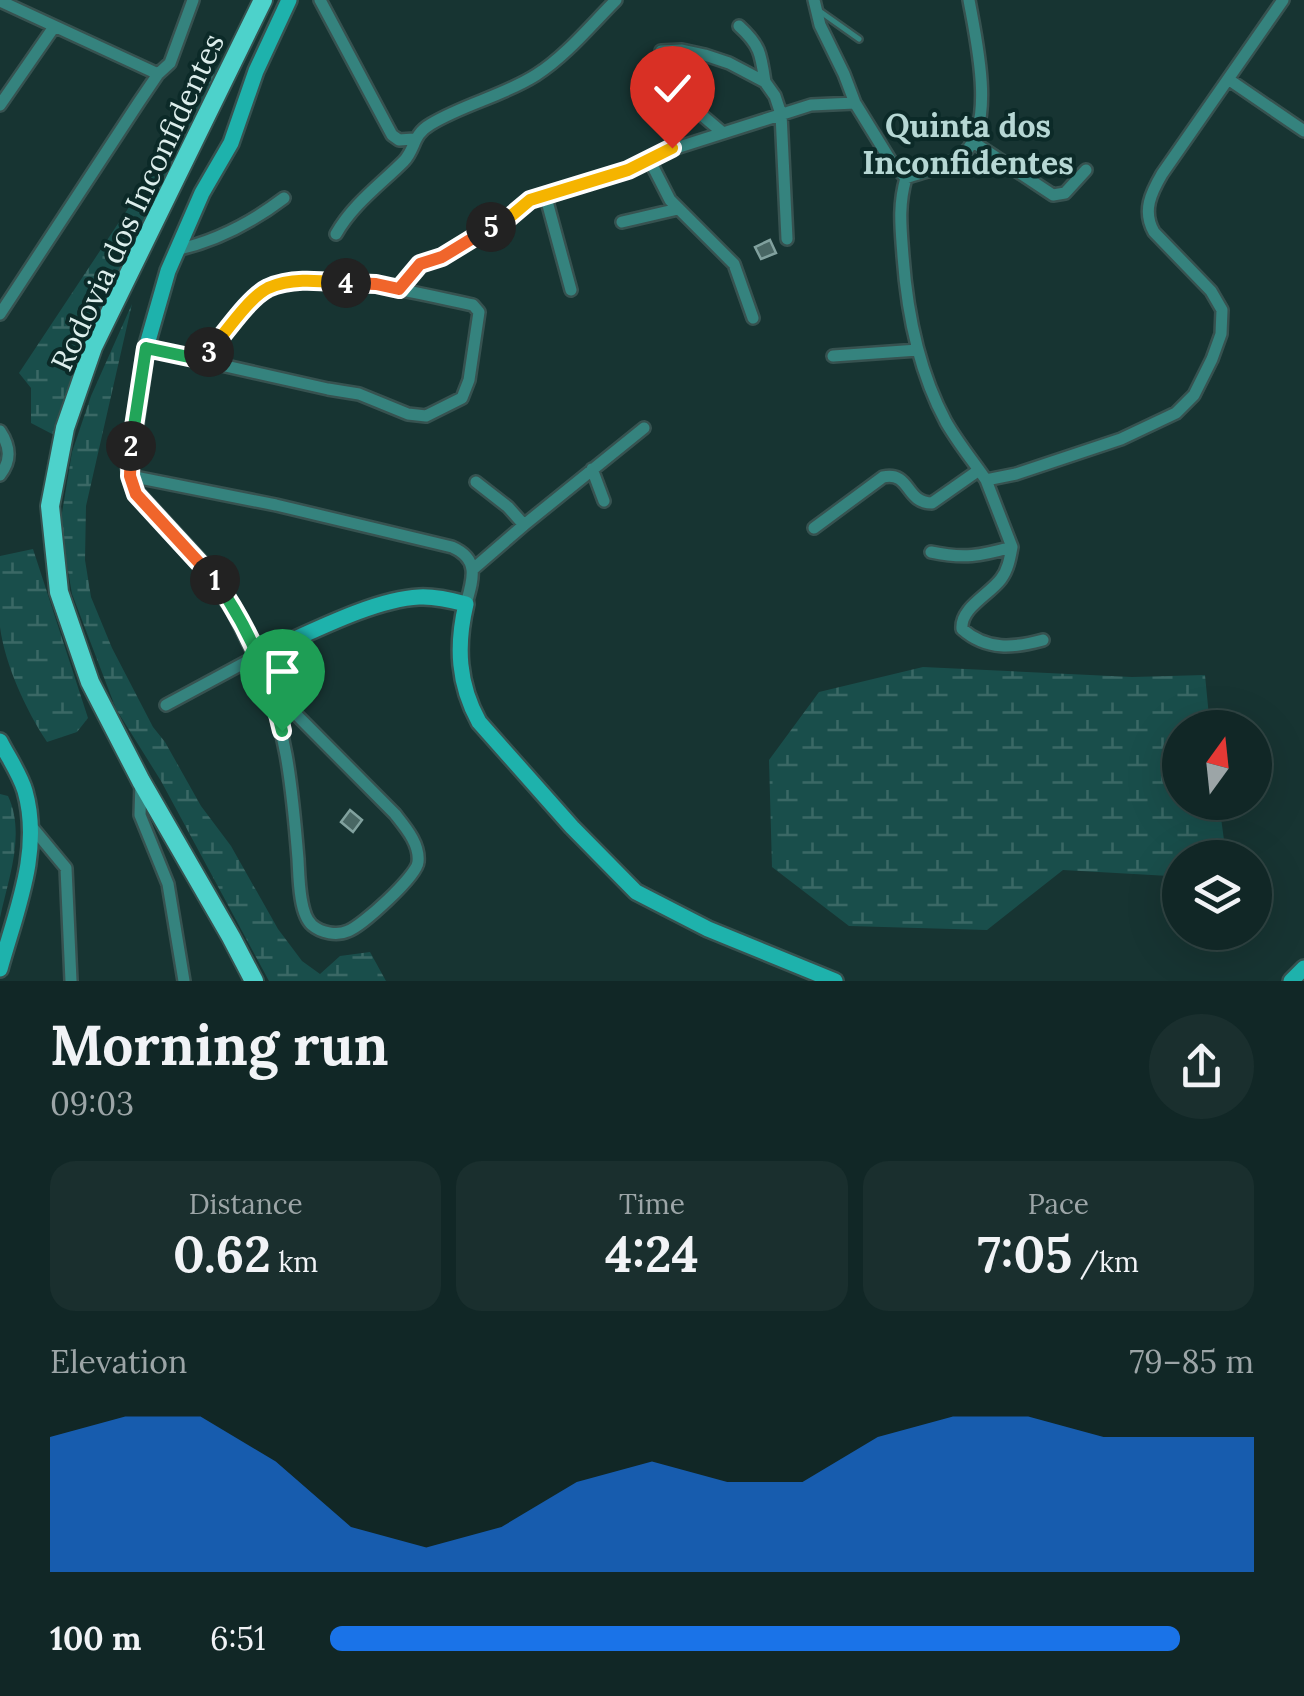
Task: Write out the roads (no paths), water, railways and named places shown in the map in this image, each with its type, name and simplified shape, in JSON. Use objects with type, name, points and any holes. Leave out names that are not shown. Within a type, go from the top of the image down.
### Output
[{"type":"main road","name":"Rodovia dos Inconfidentes","points":[[254,981],[90,682],[60,592],[50,506],[64,428],[93,347],[263,0]]},
{"type":"street","points":[[0,314],[158,74],[170,63],[192,0]]},
{"type":"street","points":[[271,689],[396,814],[414,841],[418,863],[411,878],[351,930],[331,933],[314,927],[304,910],[287,755],[271,689],[236,611],[197,558],[140,500],[130,476],[146,348],[168,272],[202,192],[231,143],[256,71],[289,0]]},
{"type":"street","points":[[320,0],[392,135],[399,140],[414,139]]},
{"type":"street","points":[[336,234],[344,219],[410,154],[414,139],[426,126],[539,73],[616,0]]},
{"type":"street","points":[[906,178],[964,154],[979,128],[982,101],[969,0]]},
{"type":"street","points":[[814,528],[882,478],[900,478],[916,498],[932,503],[982,475],[1016,474],[1121,439],[1163,421],[1186,405],[1201,383],[1221,334],[1222,310],[1212,291],[1154,232],[1148,208],[1162,174],[1283,0]]},
{"type":"street","points":[[0,1],[158,74]]},
{"type":"street","points":[[815,4],[854,104],[892,164],[906,178]]},
{"type":"street","points":[[740,26],[759,48],[765,82],[781,114],[787,239]]},
{"type":"street","points":[[0,105],[54,27]]},
{"type":"street","points":[[661,50],[705,55],[765,82]]},
{"type":"street","points":[[1228,79],[1304,132]]},
{"type":"street","points":[[684,100],[723,132]]},
{"type":"street","points":[[399,289],[420,264],[442,257],[510,217],[530,200],[628,170],[672,148],[811,105],[854,104]]},
{"type":"street","points":[[973,142],[1053,195],[1069,190],[1086,170]]},
{"type":"street","points":[[649,160],[678,208],[734,264],[753,318]]},
{"type":"street","points":[[906,178],[899,221],[904,278],[918,350],[946,422],[982,475],[1012,547],[1006,572],[964,614],[962,630],[1004,647],[1043,640]]},
{"type":"street","points":[[545,194],[571,290]]},
{"type":"street","points":[[176,250],[227,234],[284,198]]},
{"type":"street","points":[[622,222],[678,208]]},
{"type":"street","points":[[146,348],[359,394],[408,414],[426,416],[462,398],[469,380],[480,312],[473,304],[376,284],[288,282],[266,289],[255,298],[203,360]]},
{"type":"street","points":[[833,356],[918,350]]},
{"type":"street","points":[[470,563],[524,525],[644,428]]},
{"type":"street","points":[[0,431],[8,448],[2,473]]},
{"type":"street","points":[[592,469],[604,500]]},
{"type":"street","points":[[130,476],[276,505],[459,550],[470,563],[459,639],[460,660],[469,704],[479,722],[559,813],[642,896],[835,981]]},
{"type":"street","points":[[476,482],[524,525]]},
{"type":"street","points":[[931,552],[961,558],[1012,547]]},
{"type":"street","points":[[166,704],[257,656],[378,604],[421,597],[466,604]]},
{"type":"street","points":[[0,741],[8,774],[24,788],[32,826],[30,862],[0,968]]},
{"type":"street","points":[[141,781],[140,815],[168,884],[184,981]]},
{"type":"street","points":[[32,826],[66,868],[71,981]]},
{"type":"street","points":[[1290,981],[1304,968]]},
{"type":"lane","points":[[815,4],[859,39]]},
{"type":"district","name":"Quinta dos Inconfidentes","points":[[968,144]]}]
